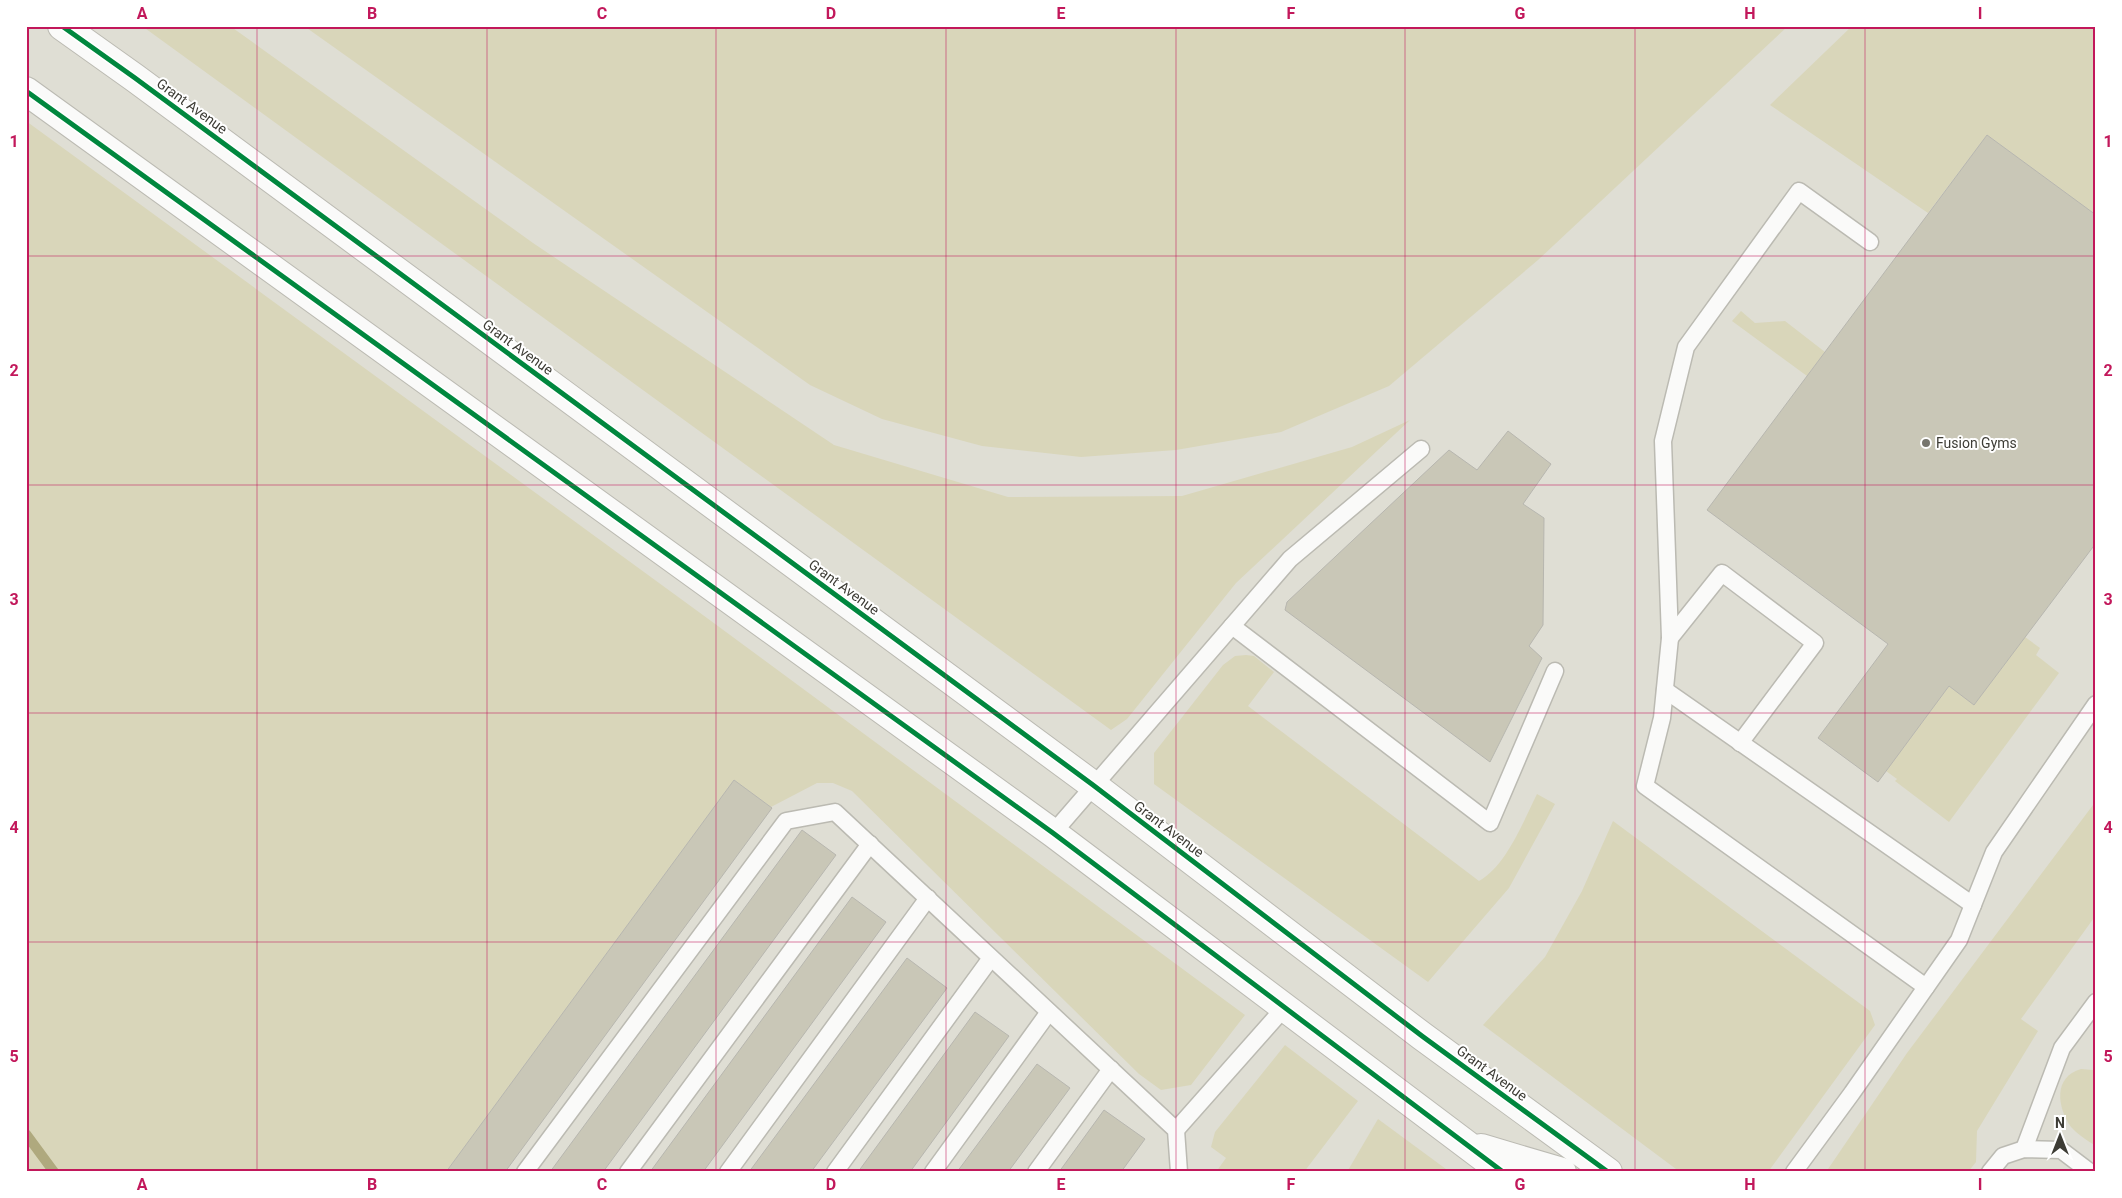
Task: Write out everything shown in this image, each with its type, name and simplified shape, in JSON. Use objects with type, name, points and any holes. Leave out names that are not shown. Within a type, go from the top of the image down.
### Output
[{"type":"main road","name":"Grant Avenue","points":[[62,26],[151,89],[1093,785],[1422,1036],[1608,1172]]},
{"type":"main road","points":[[26,91],[1054,833],[1503,1172]]},
{"type":"main road","points":[[1465,1144],[1562,1172]]},
{"type":"lane","points":[[1870,242],[1799,191],[1686,347],[1663,440],[1670,638],[1662,718],[1645,786],[1926,987]]},
{"type":"lane","points":[[1054,833],[1093,785],[1290,559],[1421,449]]},
{"type":"lane","points":[[1670,638],[1722,573],[1815,643],[1740,742]]},
{"type":"lane","points":[[1232,626],[1490,823],[1555,671]]},
{"type":"lane","points":[[1665,690],[1973,905]]},
{"type":"lane","points":[[1794,1172],[1959,940],[1994,852],[2096,704]]},
{"type":"lane","points":[[525,1172],[786,821],[835,812],[1176,1130],[1179,1172]]},
{"type":"lane","points":[[628,1172],[870,844]]},
{"type":"lane","points":[[728,1172],[928,898]]},
{"type":"lane","points":[[835,1172],[991,958]]},
{"type":"lane","points":[[2024,1149],[2062,1048],[2096,1002]]},
{"type":"lane","points":[[1176,1130],[1285,1007]]},
{"type":"lane","points":[[933,1172],[1049,1012]]},
{"type":"lane","points":[[1036,1172],[1111,1069]]},
{"type":"lane","points":[[1990,1172],[2003,1156],[2024,1149],[2061,1150],[2090,1172]]},
{"type":"shaded area","points":[[142,26],[230,26],[533,243],[834,445],[1008,497],[1182,496],[1352,447],[1410,420],[1236,583],[1127,719],[1111,730]]},
{"type":"shaded area","points":[[304,26],[1788,26],[1538,260],[1389,386],[1281,432],[1176,450],[1081,457],[982,446],[882,419],[810,385]]},
{"type":"shaded area","points":[[1852,26],[2096,26],[2096,215],[1987,135],[1928,213],[1770,105]]},
{"type":"shaded area","points":[[26,121],[707,618],[1245,1015],[1191,1085],[1161,1090],[1139,1074],[852,791],[833,783],[817,783],[771,807],[734,780],[446,1172],[26,1172]]},
{"type":"shaded area","points":[[1741,311],[1755,323],[1785,321],[1825,352],[1807,376],[1732,321]]},
{"type":"shaded area","points":[[2025,637],[2040,648],[2036,655],[2059,673],[1949,822],[1895,781],[1897,779],[1886,771],[1949,686],[1974,705]]},
{"type":"shaded area","points":[[1235,656],[1254,656],[1274,672],[1248,706],[1479,881],[1489,874],[1506,854],[1537,794],[1555,804],[1509,888],[1428,982],[1154,784],[1154,753],[1223,665]]},
{"type":"shaded area","points":[[2096,801],[2096,915],[2021,1019],[2038,1031],[1977,1131],[1976,1162],[1968,1172],[1826,1172],[1907,1053]]},
{"type":"shaded area","points":[[1613,821],[1870,1011],[1875,1025],[1768,1172],[1680,1172],[1483,1025],[1545,957],[1582,891]]},
{"type":"shaded area","points":[[1285,1045],[1358,1101],[1304,1172],[1216,1172],[1226,1158],[1211,1147],[1215,1132]]},
{"type":"shaded area","points":[[2081,1069],[2093,1070],[2096,1073],[2096,1146],[2079,1135],[2071,1127],[2066,1119],[2061,1102],[2060,1094],[2066,1079],[2072,1073]]},
{"type":"shaded area","points":[[1378,1119],[1450,1172],[1347,1172]]},
{"type":"building","name":"Fusion Gyms","points":[[1987,135],[2096,215],[2096,543],[1974,705],[1949,686],[1878,782],[1818,738],[1888,644],[1707,510]]},
{"type":"building","points":[[1508,431],[1551,464],[1523,504],[1544,518],[1543,625],[1529,646],[1542,658],[1490,762],[1285,610],[1287,602],[1449,450],[1477,470]]},
{"type":"building","points":[[734,780],[772,808],[505,1172],[446,1172]]},
{"type":"building","points":[[802,830],[836,855],[603,1172],[550,1172]]},
{"type":"building","points":[[852,897],[886,922],[703,1172],[650,1172]]},
{"type":"building","points":[[907,958],[947,988],[811,1172],[749,1172]]},
{"type":"building","points":[[975,1012],[1009,1036],[910,1172],[858,1172]]},
{"type":"building","points":[[1037,1064],[1070,1088],[1008,1172],[957,1172]]},
{"type":"building","points":[[1104,1110],[1145,1139],[1121,1172],[1059,1172]]},
{"type":"waterway","points":[[26,1134],[54,1172]]},
{"type":"cycle path","points":[[62,26],[1093,785],[1422,1036],[1608,1172]]},
{"type":"cycle path","points":[[26,91],[1053,833],[1503,1172]]},
{"type":"place","name":"Fusion Gyms","points":[[1926,443]]}]
